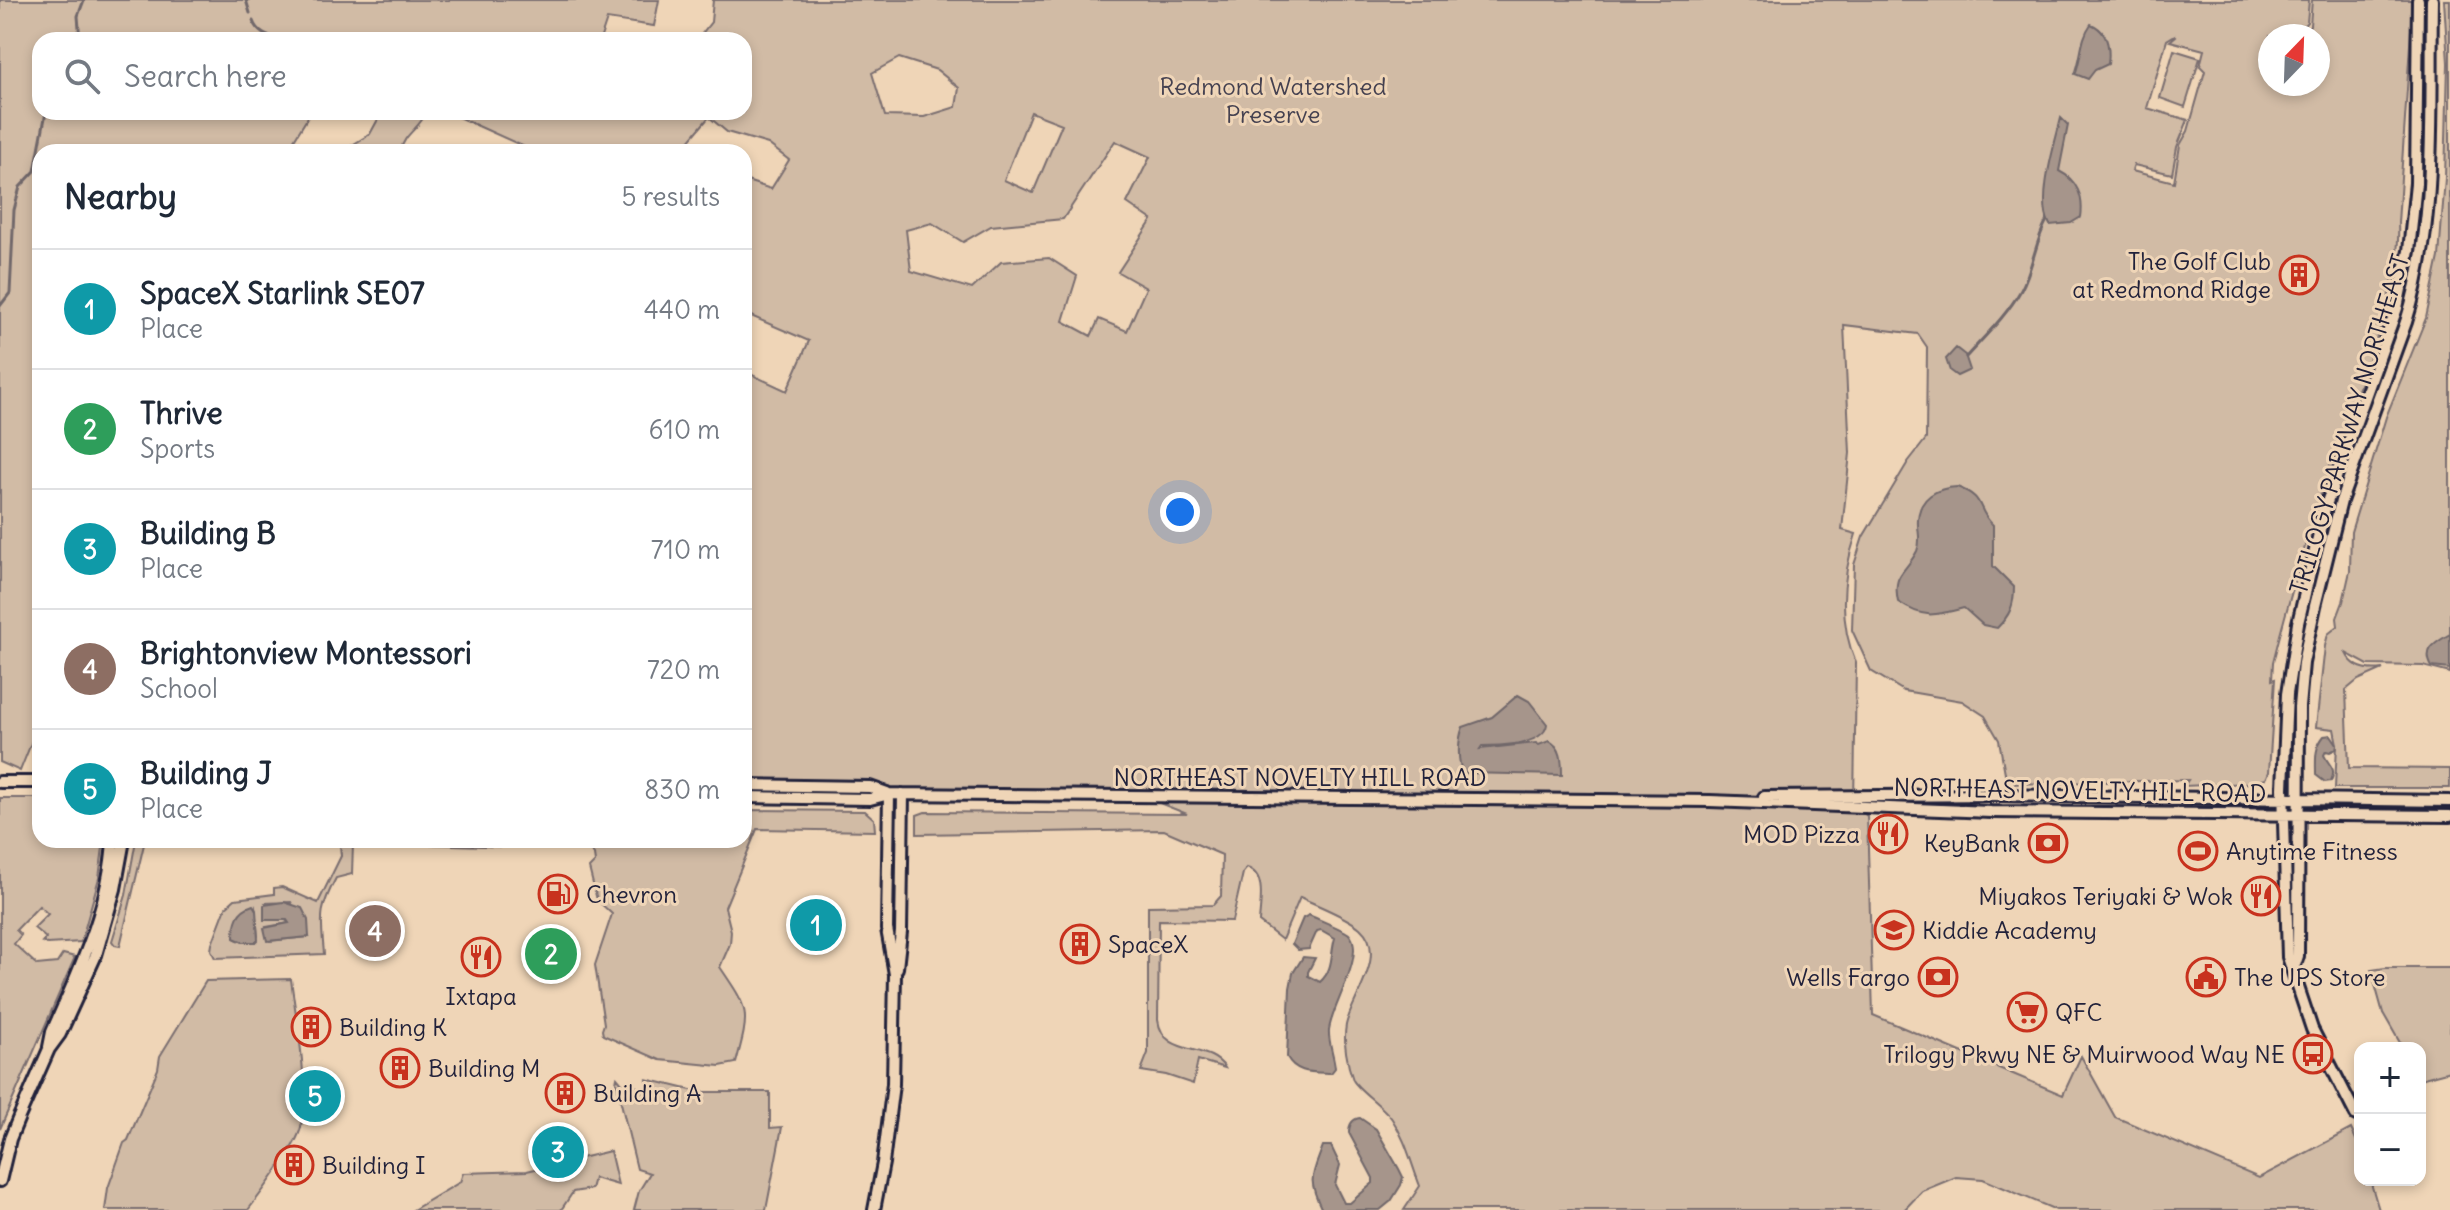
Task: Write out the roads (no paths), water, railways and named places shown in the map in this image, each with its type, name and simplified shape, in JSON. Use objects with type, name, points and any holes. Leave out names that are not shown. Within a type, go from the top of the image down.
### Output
[{"type":"street","name":"TRILOGY PARKWAY NORTHEAST","points":[[2293,971],[2288,957],[2286,929],[2283,799],[2287,694],[2298,623],[2325,508],[2397,308],[2409,251],[2415,212],[2418,0]]},
{"type":"street","name":"TRILOGY PARKWAY NORTHEAST","points":[[2293,971],[2298,956],[2299,707],[2303,663],[2341,501],[2406,322],[2423,249],[2428,204],[2432,0]]},
{"type":"street","points":[[0,782],[32,782]]},
{"type":"street","name":"NORTHEAST NOVELTY HILL ROAD","points":[[752,785],[870,787],[889,794]]},
{"type":"street","points":[[889,794],[887,929],[895,974]]},
{"type":"street","name":"NORTHEAST NOVELTY HILL ROAD","points":[[752,797],[870,799],[903,794],[1710,801],[1991,812],[2450,816]]},
{"type":"street","points":[[874,1210],[893,1084],[895,974],[901,932],[903,794]]},
{"type":"street","name":"NORTHEAST NOVELTY HILL ROAD","points":[[1710,801],[1886,795],[2450,801]]},
{"type":"street","points":[[49,1049],[52,1032],[95,928],[110,873],[112,848]]},
{"type":"street","points":[[0,1181],[10,1139],[49,1049],[60,1034],[96,955],[115,889],[123,848]]},
{"type":"street","points":[[2293,971],[2316,1038],[2355,1114]]},
{"type":"waterway","points":[[79,32],[78,16],[84,0]]},
{"type":"waterway","points":[[246,0],[250,13]]},
{"type":"waterway","points":[[253,21],[261,32]]},
{"type":"waterway","points":[[40,144],[45,120]]},
{"type":"waterway","points":[[0,306],[10,293],[14,210],[20,187],[32,174]]},
{"type":"waterway","points":[[1966,357],[2002,317],[2021,290],[2047,220]]},
{"type":"place","name":"The Golf Club at Redmond Ridge","points":[[2299,275]]},
{"type":"place","name":"MOD Pizza","points":[[1888,834]]},
{"type":"place","name":"KeyBank","points":[[2048,843]]},
{"type":"place","name":"Anytime Fitness","points":[[2198,851]]},
{"type":"place","name":"Chevron","points":[[558,894]]},
{"type":"place","name":"Miyakos Teriyaki & Wok","points":[[2261,896]]},
{"type":"place","name":"SpaceX Starlink SE07","points":[[816,925]]},
{"type":"place","name":"Kiddie Academy","points":[[1894,930]]},
{"type":"place","name":"Brightonview Montessori","points":[[375,931]]},
{"type":"place","name":"SpaceX","points":[[1080,944]]},
{"type":"place","name":"Thrive","points":[[551,954]]},
{"type":"place","name":"Ixtapa","points":[[481,957]]},
{"type":"place","name":"Wells Fargo","points":[[1938,977]]},
{"type":"place","name":"The UPS Store","points":[[2206,977]]},
{"type":"place","name":"QFC","points":[[2027,1012]]},
{"type":"place","name":"Building K","points":[[311,1027]]},
{"type":"place","name":"Trilogy Pkwy NE & Muirwood Way NE","points":[[2313,1054]]},
{"type":"place","name":"Building M","points":[[400,1068]]},
{"type":"place","name":"Building A","points":[[565,1093]]},
{"type":"place","name":"Building J","points":[[315,1096]]},
{"type":"place","name":"Building B","points":[[558,1152]]},
{"type":"place","name":"Building I","points":[[294,1165]]},
{"type":"park label","name":"Redmond Watershed Preserve","points":[[1273,100]]}]
